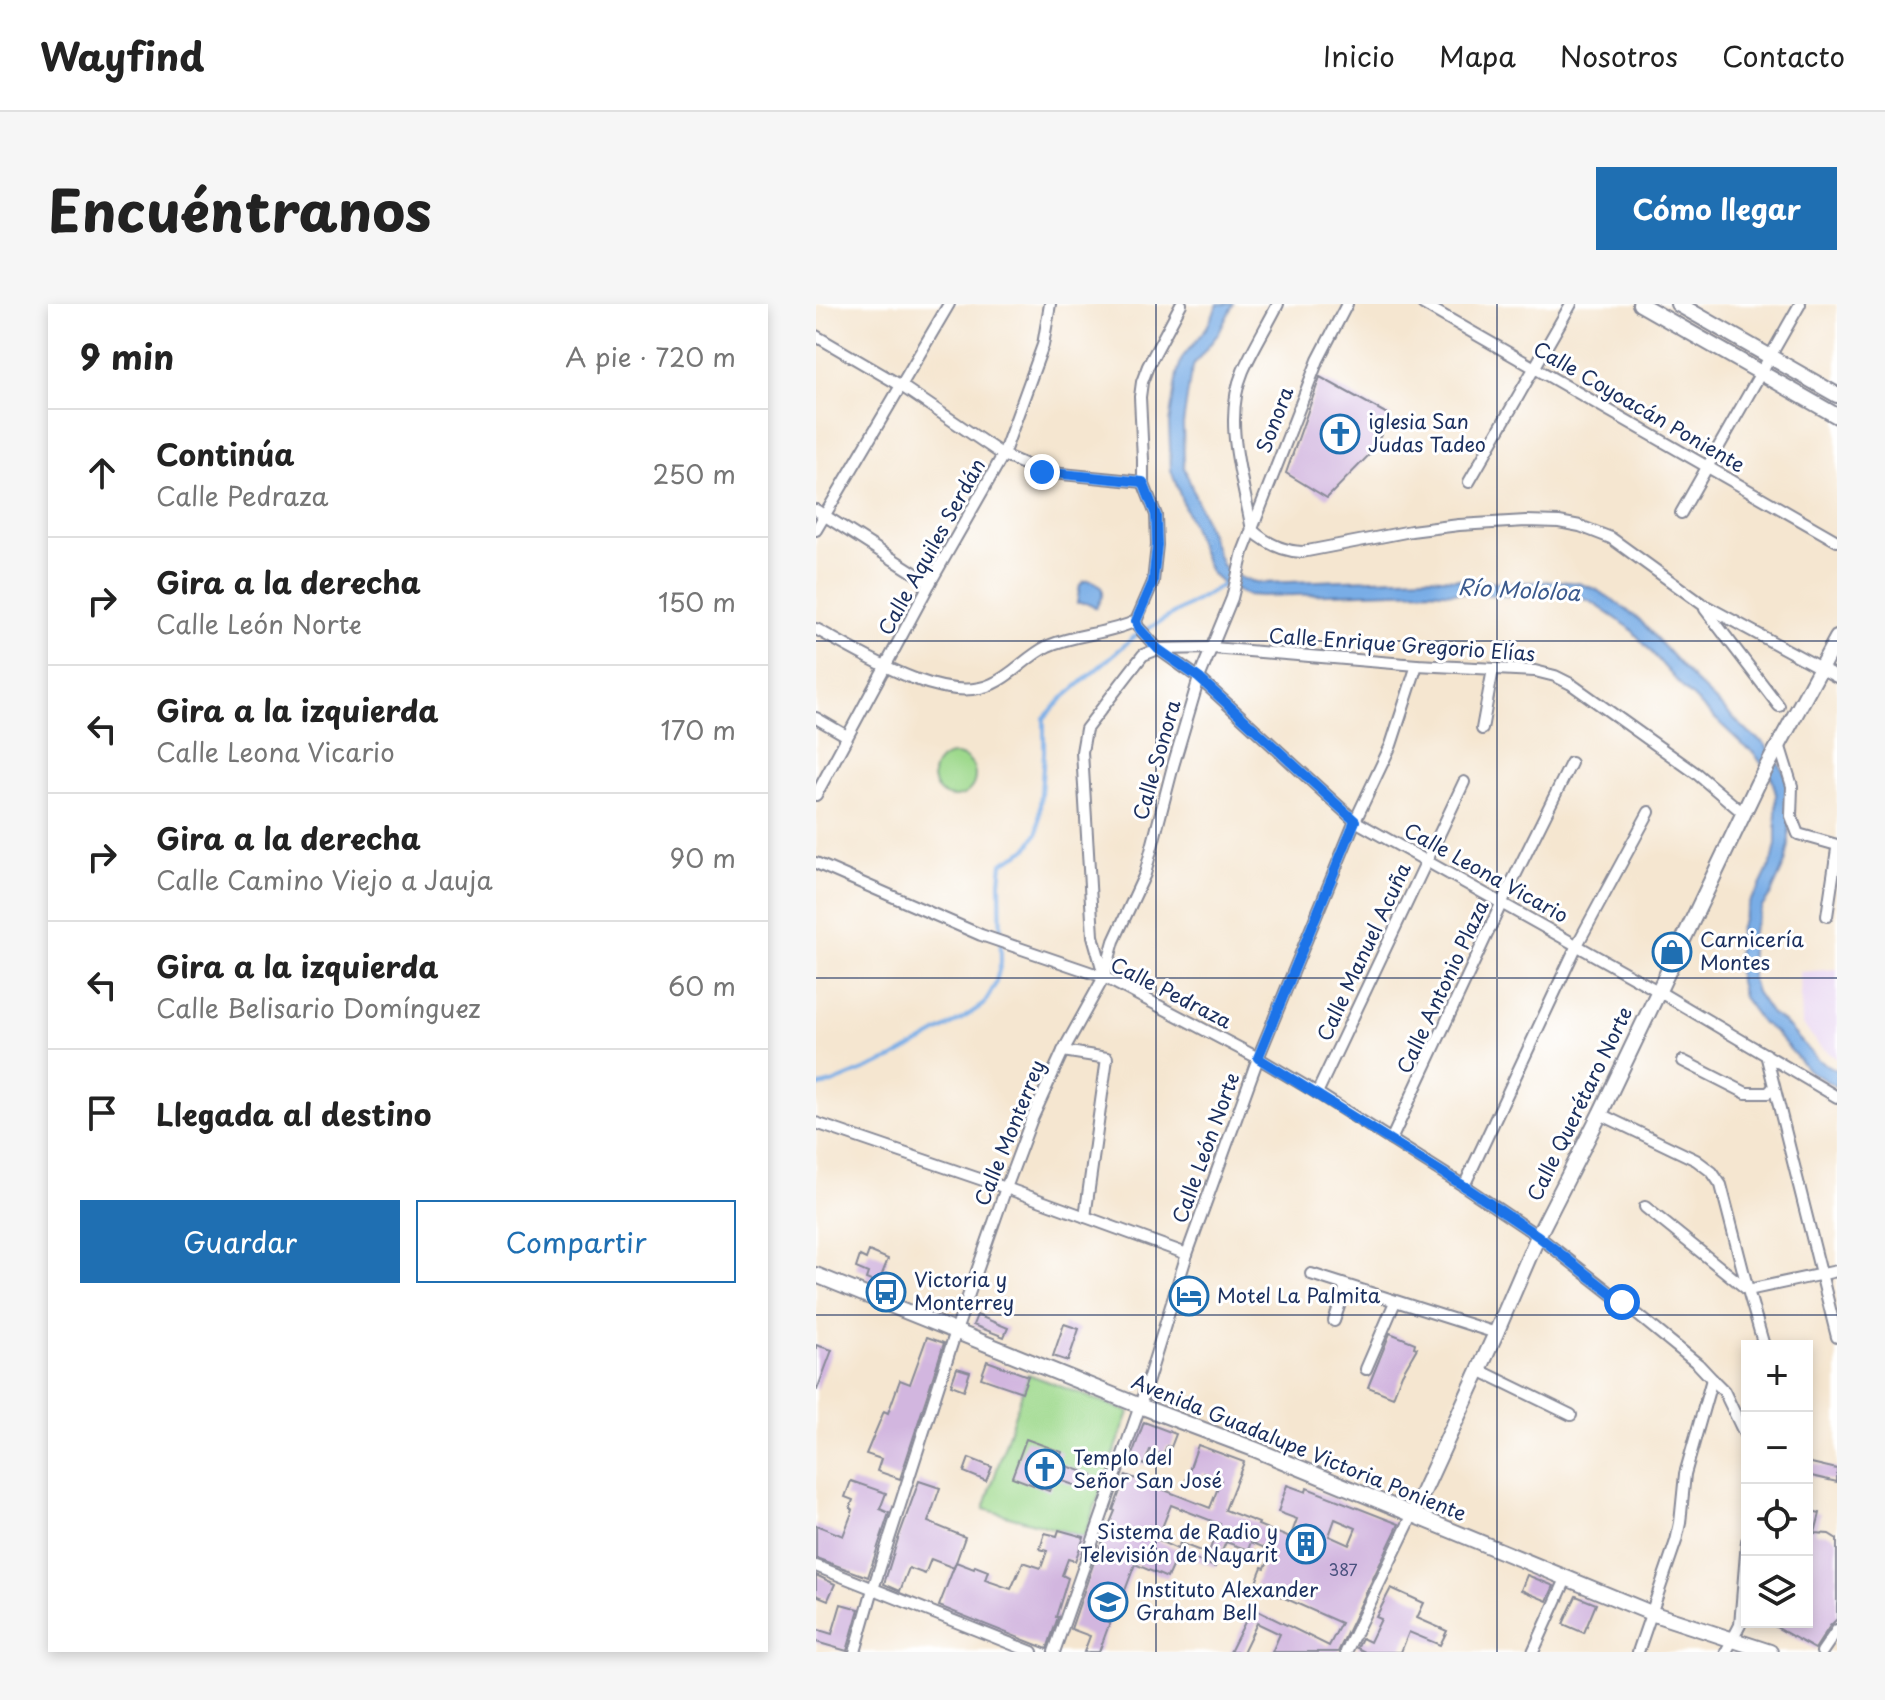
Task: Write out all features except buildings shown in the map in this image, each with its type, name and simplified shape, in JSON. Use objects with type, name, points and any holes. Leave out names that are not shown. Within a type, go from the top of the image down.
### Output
[{"type":"street","points":[[816,530],[820,513],[949,304]]},
{"type":"street","name":"Calle Aquiles Serdán","points":[[816,793],[1003,455],[1043,345],[1050,304]]},
{"type":"street","points":[[816,629],[927,684],[979,689],[994,684],[1048,646],[1137,624],[1153,582],[1157,545],[1156,515],[1143,482],[1142,382],[1181,304]]},
{"type":"street","points":[[1278,304],[1243,372],[1234,402],[1234,428],[1252,530],[1262,539],[1287,551],[1302,552],[1459,525],[1526,521],[1580,526],[1611,538],[1702,604],[1837,677]]},
{"type":"street","name":"Sonora","points":[[1243,552],[1318,360],[1347,304]]},
{"type":"street","name":"Calle Coyoacán Poniente","points":[[1423,304],[1837,541]]},
{"type":"street","points":[[1469,482],[1571,304]]},
{"type":"street","points":[[1640,304],[1837,416]]},
{"type":"street","points":[[1678,304],[1837,395]]},
{"type":"street","points":[[1681,513],[1800,304]]},
{"type":"street","points":[[816,336],[900,385],[1003,455],[1042,472],[1143,482]]},
{"type":"street","points":[[820,513],[930,583]]},
{"type":"street","name":"Calle Sonora","points":[[1104,977],[1114,941],[1145,874],[1199,678],[1232,598],[1243,552]]},
{"type":"street","points":[[1702,604],[1779,706]]},
{"type":"street","name":"Calle Leona Vicario","points":[[1137,624],[1148,640],[1199,678],[1355,821],[1658,991],[1837,1097]]},
{"type":"street","name":"Calle Querétaro Norte","points":[[1346,1652],[1413,1514],[1538,1236],[1600,1114],[1758,783],[1837,638]]},
{"type":"street","name":"Calle Enrique Gregorio Elías","points":[[1158,649],[1213,648],[1417,665],[1535,671],[1555,676],[1571,684],[1697,774],[1743,813]]},
{"type":"street","points":[[1104,977],[1093,936],[1082,752],[1086,729],[1143,655],[1158,649]]},
{"type":"street","name":"Calle León Norte","points":[[1054,1652],[1140,1406],[1187,1254],[1258,1058],[1355,821],[1391,745],[1417,665]]},
{"type":"street","points":[[1482,729],[1493,669]]},
{"type":"street","points":[[816,718],[847,736]]},
{"type":"street","points":[[1777,747],[1792,786],[1791,816],[1798,834],[1837,847],[1827,916]]},
{"type":"street","name":"Calle Antonio Plaza","points":[[1391,1140],[1571,763]]},
{"type":"street","name":"Calle Manuel Acuña","points":[[1317,1093],[1464,782]]},
{"type":"street","points":[[1464,1186],[1577,945],[1649,812]]},
{"type":"street","name":"Calle Pedraza","points":[[816,863],[981,935],[1104,977],[1258,1058],[1317,1093],[1538,1236],[1698,1364],[1724,1391],[1741,1426]]},
{"type":"street","name":"Calle Monterrey","points":[[855,1652],[956,1331],[1006,1188],[1031,1121],[1063,1051],[1104,977]]},
{"type":"street","points":[[1063,1051],[1107,1058],[1085,1217]]},
{"type":"street","points":[[1766,1054],[1837,1337]]},
{"type":"street","points":[[1683,1061],[1746,1093],[1768,1093],[1774,1087]]},
{"type":"street","points":[[1600,1114],[1696,1160],[1712,1172],[1721,1185],[1762,1340]]},
{"type":"street","points":[[816,1123],[1187,1254]]},
{"type":"street","points":[[1645,1207],[1748,1290]]},
{"type":"street","points":[[1748,1290],[1837,1271]]},
{"type":"street","points":[[1311,1274],[1496,1333]]},
{"type":"street","name":"Avenida Guadalupe Victoria Poniente","points":[[816,1275],[1254,1449],[1728,1646],[1770,1652]]},
{"type":"street","points":[[1334,1321],[1346,1286]]},
{"type":"street","points":[[1366,1369],[1395,1302]]},
{"type":"street","points":[[1479,1370],[1571,1415]]},
{"type":"street","points":[[1638,1652],[1676,1541],[1685,1474],[1712,1379]]},
{"type":"street","points":[[1728,1646],[1740,1625],[1746,1556]]},
{"type":"street","points":[[816,1566],[1032,1652]]},
{"type":"street","points":[[1533,1652],[1566,1579]]},
{"type":"street","points":[[1822,1652],[1837,1630]]},
{"type":"shaded area","points":[[1837,969],[1837,1059],[1819,1045],[1802,1024],[1800,972]]},
{"type":"green space","points":[[954,755],[969,761],[975,776],[969,791],[954,797],[939,791],[933,776],[939,761]]},
{"type":"green space","points":[[1028,1374],[1129,1412],[1084,1537],[984,1509]]},
{"type":"water","name":"Río Mololoa","points":[[1218,304],[1233,304],[1219,333],[1194,364],[1183,424],[1184,467],[1222,565],[1241,578],[1263,583],[1427,577],[1511,583],[1578,583],[1595,589],[1639,619],[1694,680],[1750,734],[1764,743],[1785,774],[1789,792],[1789,845],[1785,863],[1752,933],[1752,979],[1756,992],[1771,1014],[1784,1022],[1817,1059],[1837,1071],[1837,1087],[1808,1070],[1775,1032],[1762,1023],[1743,997],[1739,981],[1739,930],[1750,901],[1773,859],[1776,844],[1776,794],[1772,779],[1754,753],[1684,689],[1630,628],[1590,601],[1575,596],[1427,591],[1246,595],[1221,583],[1210,572],[1171,470],[1169,423],[1182,358],[1207,327]]},
{"type":"water","points":[[1084,581],[1094,582],[1102,589],[1096,608],[1077,603],[1080,585]]},
{"type":"waterway","points":[[816,1087],[893,1058],[984,1004],[995,985],[1001,963],[1002,863],[1027,849],[1038,832],[1044,718],[1134,637],[1223,585],[1225,580]]},
{"type":"place","name":"iglesia San Judas Tadeo","points":[[1340,434]]},
{"type":"place","name":"Carnicería Montes","points":[[1672,952]]},
{"type":"place","name":"Victoria y Monterrey","points":[[886,1292]]},
{"type":"place","name":"Motel La Palmita","points":[[1189,1296]]},
{"type":"place","name":"Templo del Señor San José","points":[[1045,1469]]},
{"type":"place","name":"Sistema de Radio y Televisión de Nayarit","points":[[1306,1544]]},
{"type":"place","name":"Instituto Alexander Graham Bell","points":[[1108,1602]]},
{"type":"route","points":[[1042,472],[1143,482],[1156,515],[1157,545],[1153,582],[1136,621],[1138,627],[1158,649],[1199,678],[1355,821],[1258,1058],[1464,1186],[1538,1236],[1622,1302]]}]
